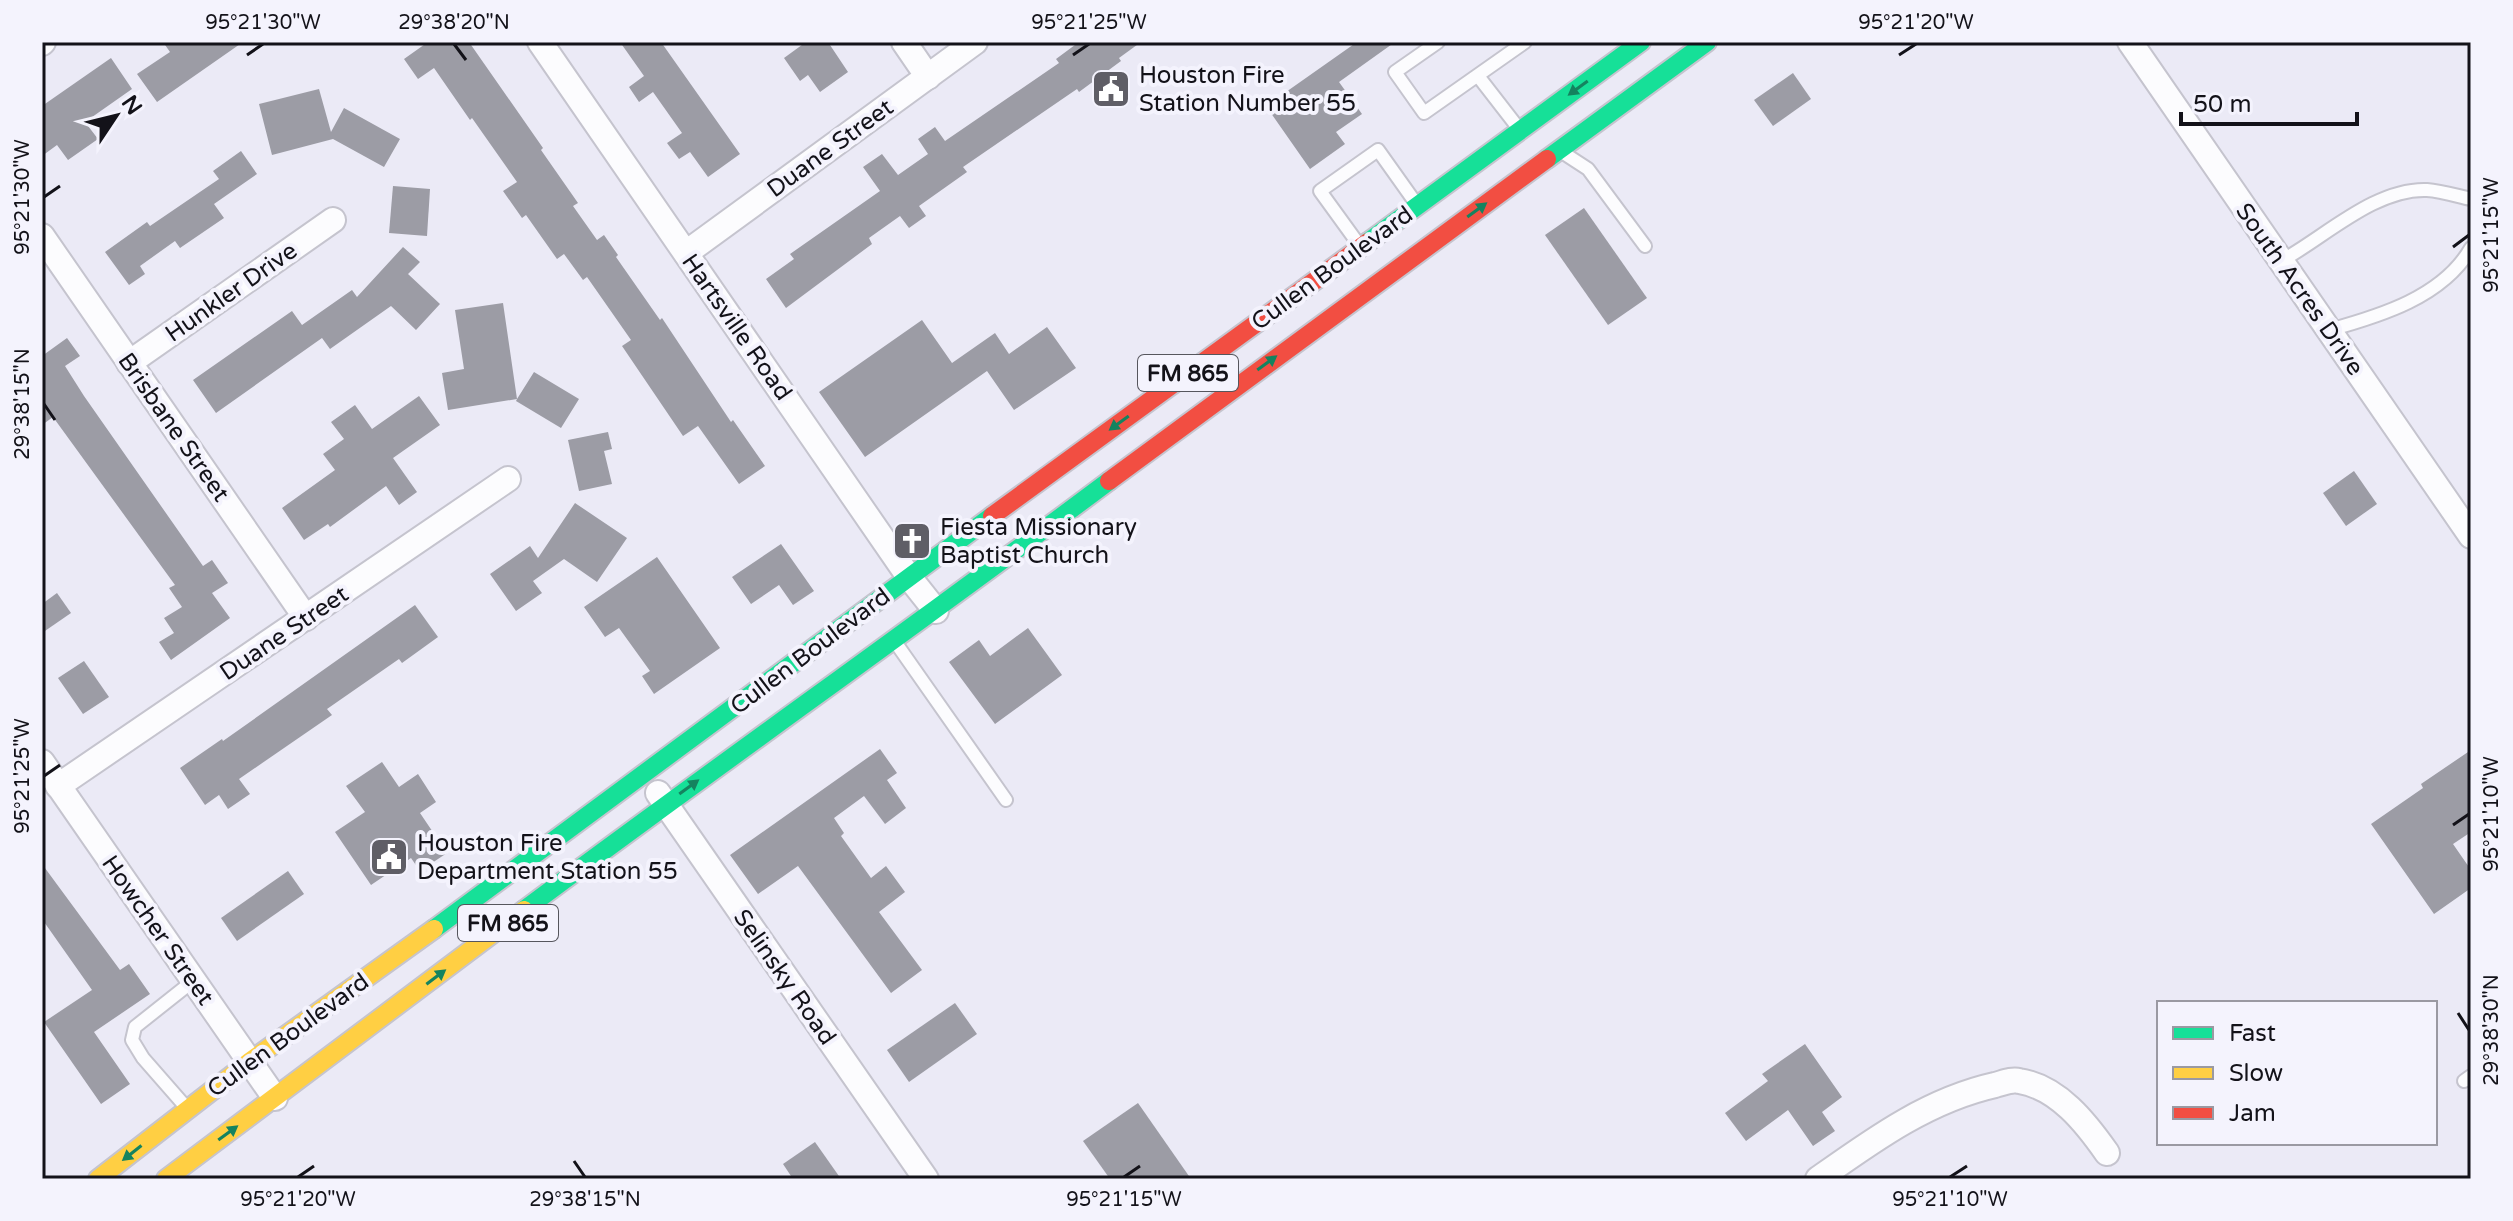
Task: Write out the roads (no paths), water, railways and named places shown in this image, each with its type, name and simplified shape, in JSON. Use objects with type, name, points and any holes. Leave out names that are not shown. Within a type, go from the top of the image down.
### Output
[{"type":"main road","name":"Cullen Boulevard","points":[[98,1179],[249,1062],[456,937],[665,804],[936,611],[1156,421],[1380,253],[1559,150],[1707,42]]},
{"type":"main road","name":"Cullen Boulevard","points":[[166,1179],[275,1098],[645,775],[909,577],[1156,421],[1380,253],[1418,206],[1638,43]]},
{"type":"street","name":"Hartsville Road","points":[[540,42],[909,577],[936,611]]},
{"type":"street","points":[[904,42],[928,77]]},
{"type":"street","name":"Duane Street","points":[[686,253],[975,42]]},
{"type":"street","name":"South Acres Drive","points":[[2130,42],[2471,536]]},
{"type":"street","points":[[1638,43],[1661,75]]},
{"type":"street","name":"Hunkler Drive","points":[[129,363],[333,220]]},
{"type":"street","name":"Brisbane Street","points":[[42,236],[306,618]]},
{"type":"street","name":"Duane Street","points":[[58,786],[508,479]]},
{"type":"street","name":"Howcher Street","points":[[42,762],[275,1098]]},
{"type":"street","name":"Selinsky Road","points":[[645,775],[926,1179]]},
{"type":"street","points":[[1818,1179],[1880,1136],[1937,1105],[1982,1088],[2016,1080],[2040,1087],[2064,1103],[2088,1126],[2107,1153]]},
{"type":"lane","points":[[1438,42],[1395,72],[1424,113],[1525,42]]},
{"type":"lane","points":[[1478,76],[1520,131]]},
{"type":"lane","points":[[1380,253],[1320,191],[1378,150],[1418,206]]},
{"type":"lane","points":[[1559,150],[1588,169],[1645,246]]},
{"type":"lane","points":[[2281,261],[2393,194],[2427,190],[2471,199]]},
{"type":"lane","points":[[2329,330],[2384,313],[2424,294],[2466,257],[2471,248]]},
{"type":"lane","points":[[893,641],[1006,800]]},
{"type":"lane","points":[[188,1110],[143,1058],[132,1040],[135,1027],[193,981]]},
{"type":"place","name":"Houston Fire Station Number 55","points":[[1111,89]]},
{"type":"place","name":"Fiesta Missionary Baptist Church","points":[[912,541]]},
{"type":"place","name":"Houston Fire Department Station 55","points":[[389,857]]}]
